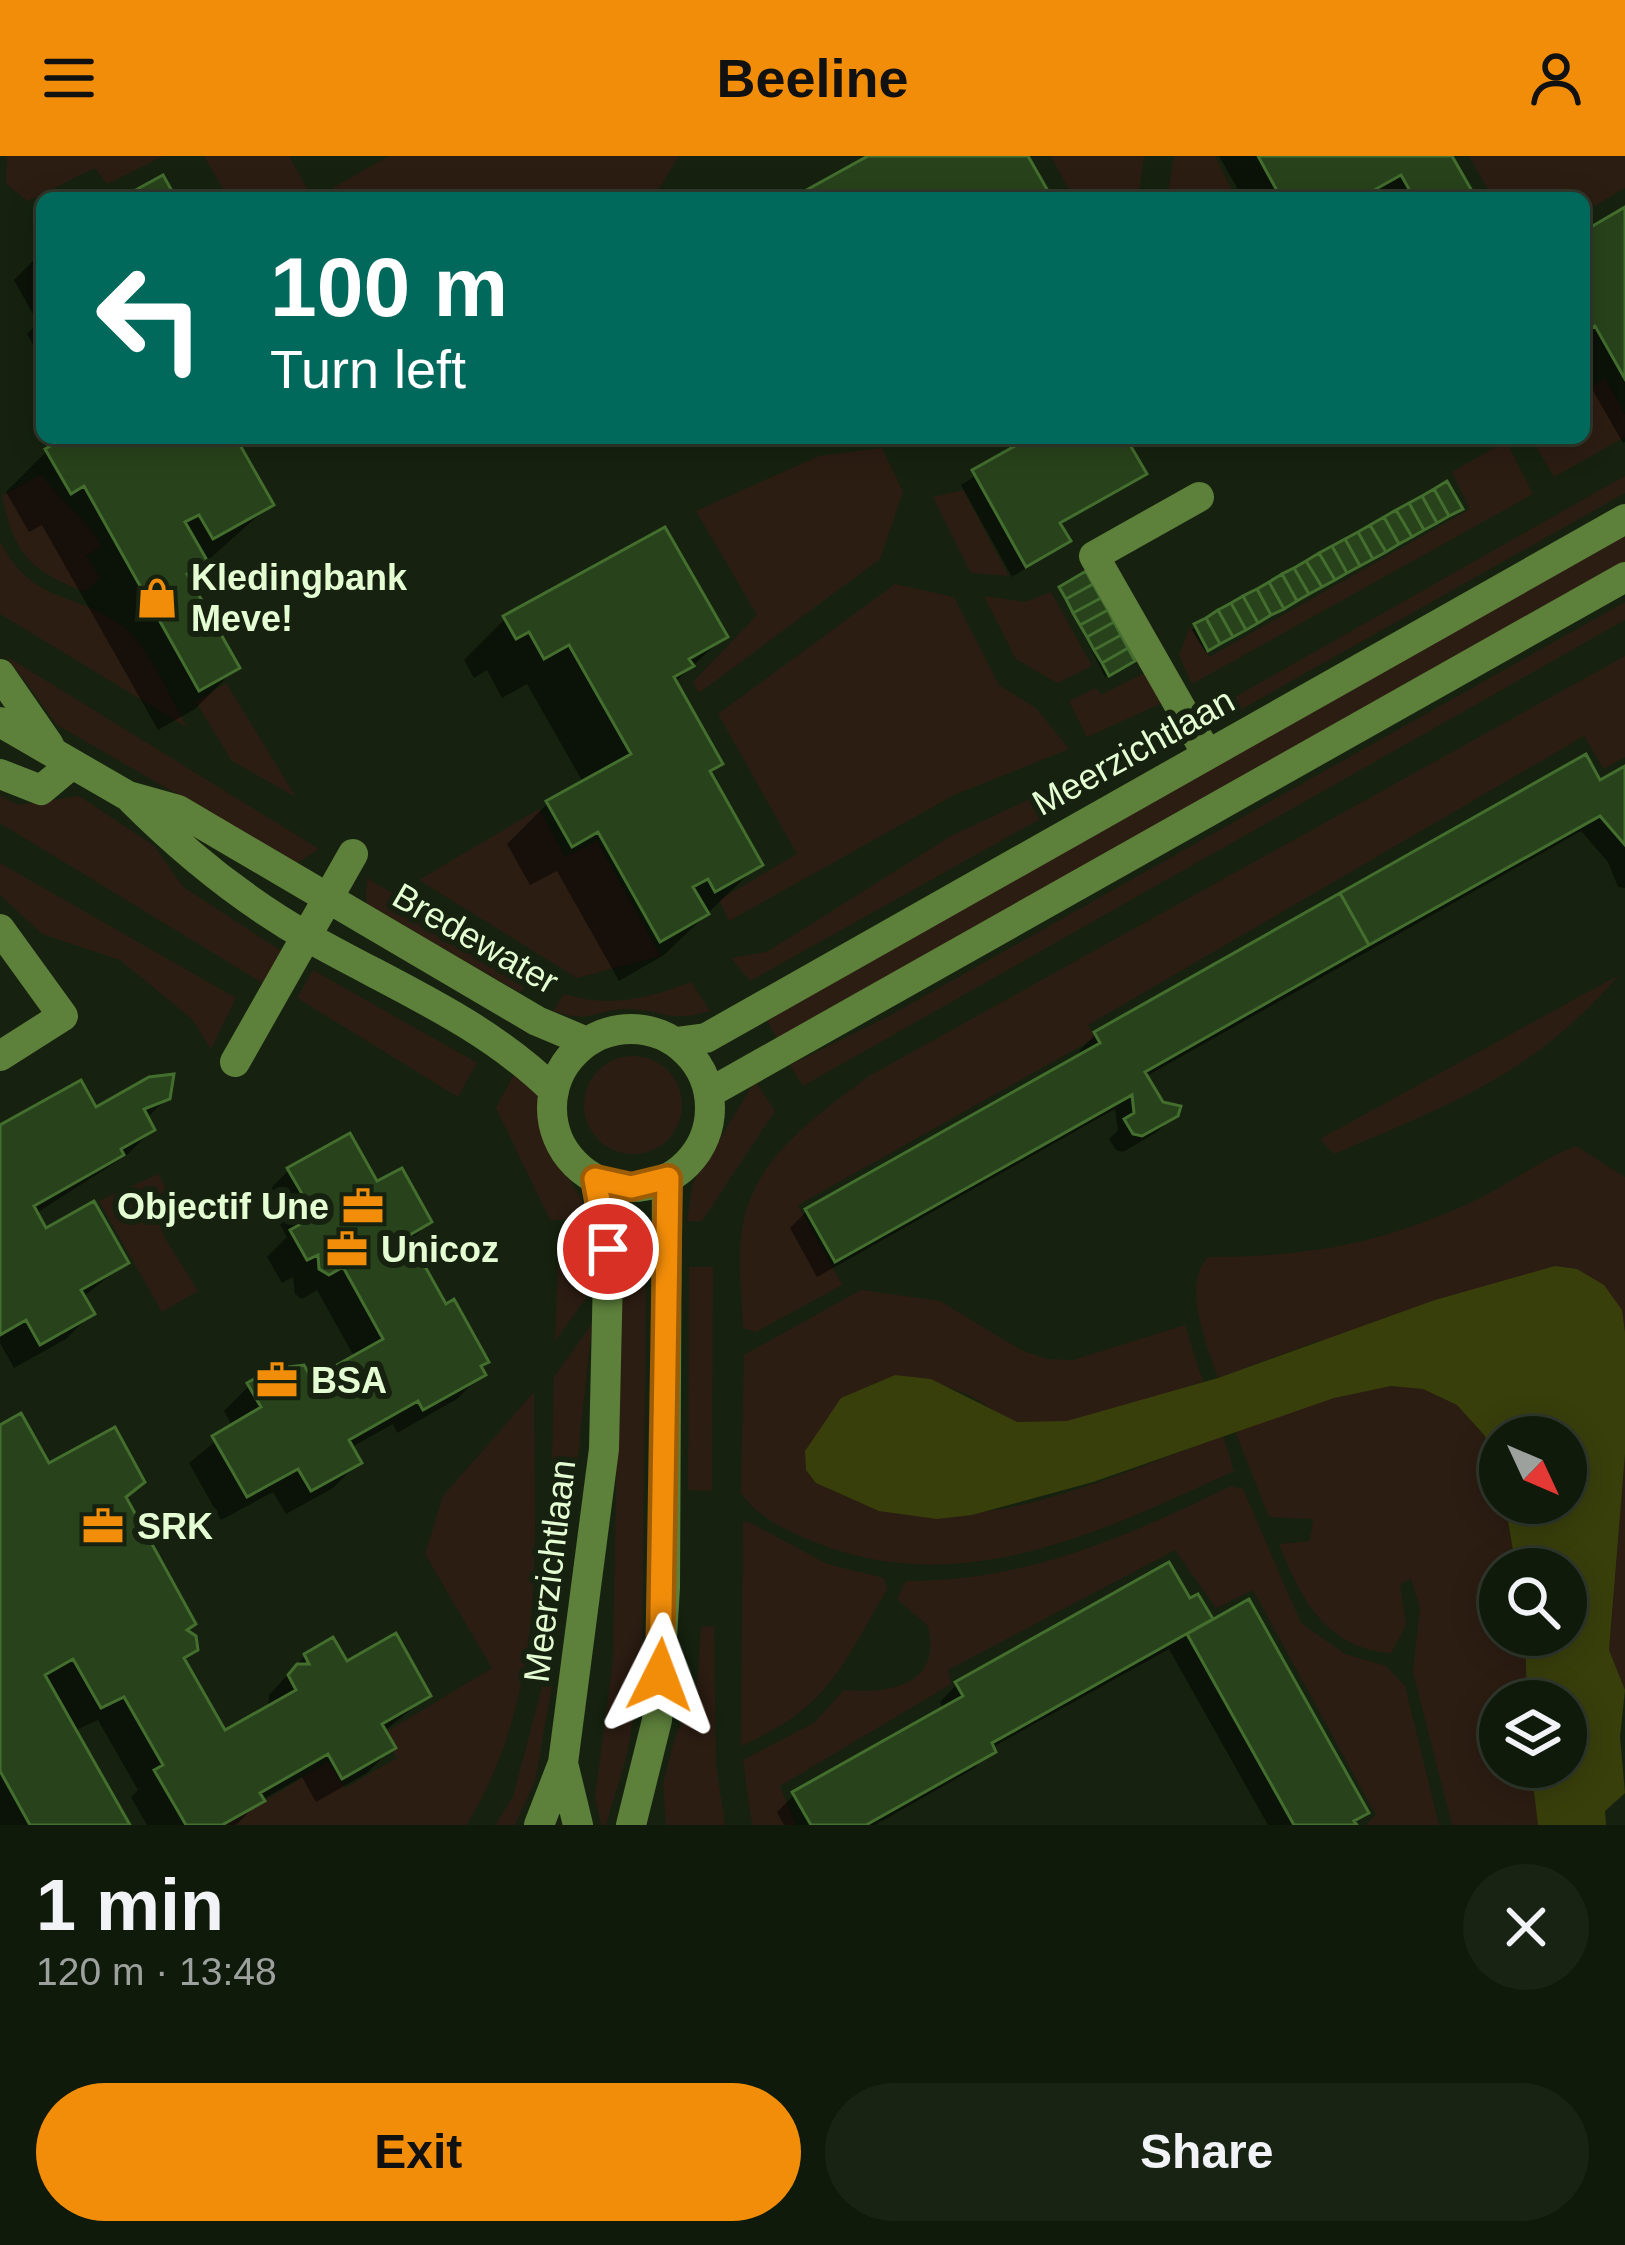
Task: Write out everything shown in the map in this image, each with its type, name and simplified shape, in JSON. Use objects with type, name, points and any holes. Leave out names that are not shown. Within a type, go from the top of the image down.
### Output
[{"type":"street","points":[[1199,496],[1094,556],[1208,754]]},
{"type":"street","name":"Meerzichtlaan","points":[[676,1042],[706,1038],[1625,519]]},
{"type":"street","points":[[709,1093],[1625,577]]},
{"type":"street","name":"Bredewater","points":[[0,674],[64,760]]},
{"type":"street","name":"Bredewater","points":[[0,722],[128,796],[178,810],[537,1022],[587,1042]]},
{"type":"street","points":[[0,774],[41,790],[64,760]]},
{"type":"street","name":"Bredewater","points":[[128,796],[191,859],[307,936],[518,1055],[554,1091]]},
{"type":"street","points":[[235,1062],[352,854]]},
{"type":"street","points":[[0,929],[63,1016],[0,1056]]},
{"type":"street","points":[[632,1028],[676,1042],[698,1064],[709,1093],[710,1118],[703,1143],[688,1164],[668,1178],[631,1187],[595,1179],[578,1166],[556,1132],[554,1091],[566,1063],[587,1042],[632,1028]]},
{"type":"street","points":[[640,1816],[657,1720],[665,1587],[668,1178]]},
{"type":"street","name":"Meerzichtlaan","points":[[539,1825],[563,1763],[604,1449],[609,1231],[595,1179]]},
{"type":"street","points":[[563,1763],[578,1825]]},
{"type":"shaded area","points":[[7,156],[163,156],[107,184],[95,168],[46,192],[36,192],[28,201],[6,184]]},
{"type":"shaded area","points":[[204,156],[289,156],[308,190],[308,192],[225,192]]},
{"type":"shaded area","points":[[389,156],[679,156],[657,192],[333,192]]},
{"type":"shaded area","points":[[1051,156],[1144,156],[1139,192],[1070,192]]},
{"type":"shaded area","points":[[1174,156],[1215,156],[1233,192],[1168,192]]},
{"type":"shaded area","points":[[1469,156],[1625,156],[1625,188],[1590,208],[1590,192],[1490,192]]},
{"type":"shaded area","points":[[1605,379],[1625,414],[1625,437],[1554,477],[1535,444],[1590,444],[1590,388]]},
{"type":"shaded area","points":[[1508,444],[1533,494],[1192,684],[1179,655],[1190,627],[1209,657],[1470,509],[1452,472]]},
{"type":"shaded area","points":[[882,448],[903,492],[880,559],[699,693],[693,682],[757,615],[696,511],[819,456]]},
{"type":"shaded area","points":[[42,474],[101,547],[86,555],[100,578],[85,592],[38,568],[13,533],[2,496]]},
{"type":"shaded area","points":[[1625,476],[1625,493],[1217,723],[1212,710]]},
{"type":"shaded area","points":[[963,490],[1009,576],[971,573],[933,497]]},
{"type":"shaded area","points":[[1625,534],[1625,563],[777,1038],[766,1019]]},
{"type":"shaded area","points":[[0,542],[13,563],[41,587],[121,625],[150,659],[188,728],[0,614]]},
{"type":"shaded area","points":[[895,584],[954,597],[999,685],[1037,709],[1069,749],[954,795],[729,921],[719,900],[797,854],[718,714]]},
{"type":"shaded area","points":[[1051,592],[1092,666],[1057,683],[1016,659],[984,596],[1025,602]]},
{"type":"shaded area","points":[[1625,602],[1625,620],[803,1086],[790,1065],[891,1015]]},
{"type":"shaded area","points":[[6,656],[319,849],[297,863],[57,725]]},
{"type":"shaded area","points":[[1625,656],[1625,757],[1604,769],[1584,736],[1088,1025],[1095,1038],[798,1205],[842,1285],[756,1332],[743,1328],[743,1224],[761,1178],[810,1122],[869,1076]]},
{"type":"shaded area","points":[[1149,671],[1164,702],[1087,737],[1069,701],[1096,688],[1101,695]]},
{"type":"shaded area","points":[[226,683],[296,797],[232,761],[196,702]]},
{"type":"shaded area","points":[[1173,732],[1178,742],[750,981],[731,958],[767,952],[951,836]]},
{"type":"shaded area","points":[[0,796],[19,805],[79,796],[154,846],[183,887],[286,954],[266,985],[0,823]]},
{"type":"shaded area","points":[[539,809],[565,857],[597,841],[660,956],[577,978],[419,880]]},
{"type":"shaded area","points":[[0,863],[236,998],[211,1049],[192,1019],[120,960],[42,934],[0,895]]},
{"type":"shaded area","points":[[367,878],[529,975],[521,993],[366,905]]},
{"type":"shaded area","points":[[313,970],[477,1063],[458,1097],[297,998]]},
{"type":"shaded area","points":[[1619,975],[1555,1038],[1488,1083],[1334,1154],[1320,1139]]},
{"type":"shaded area","points":[[691,982],[710,1011],[675,1016],[626,1009],[585,1016],[553,1011],[564,994],[628,1000]]},
{"type":"shaded area","points":[[633,1056],[668,1070],[682,1105],[668,1140],[633,1154],[598,1140],[584,1105],[598,1070]]},
{"type":"shaded area","points":[[514,1075],[536,1089],[546,1141],[593,1219],[550,1220],[496,1108]]},
{"type":"shaded area","points":[[755,1081],[775,1111],[702,1221],[687,1221],[693,1183]]},
{"type":"shaded area","points":[[1576,1146],[1625,1177],[1625,1332],[1622,1310],[1318,1341],[1218,1378],[1196,1298],[1201,1268],[1209,1257],[1281,1254],[1379,1237],[1478,1199]]},
{"type":"shaded area","points":[[158,1174],[177,1207],[165,1216],[163,1235],[198,1291],[162,1312],[99,1201]]},
{"type":"shaded area","points":[[558,1266],[595,1267],[594,1287],[555,1341]]},
{"type":"shaded area","points":[[620,1266],[646,1266],[642,1674],[626,1758],[606,1825],[601,1825],[595,1797],[613,1659]]},
{"type":"shaded area","points":[[1555,1266],[1577,1269],[1604,1285],[1622,1310],[1625,1454],[1609,1650],[1625,1690],[1620,1737],[1625,1793],[1605,1811],[1606,1825],[1538,1825],[1534,1788],[1587,1788],[1587,1680],[1526,1680],[1526,1656],[1587,1656],[1587,1548],[1512,1548],[1508,1524],[1587,1524],[1587,1416],[1479,1416],[1479,1429],[1457,1405],[1423,1389],[1391,1386],[1334,1398],[1093,1482],[972,1515],[937,1519],[879,1511],[816,1483],[806,1470],[805,1451],[841,1398],[895,1375],[931,1379],[1017,1422],[1067,1421],[1218,1378],[1435,1300]]},
{"type":"shaded area","points":[[689,1267],[713,1267],[712,1491],[688,1490]]},
{"type":"shaded area","points":[[861,1290],[940,1301],[1021,1350],[1047,1359],[1073,1360],[1185,1325],[1203,1382],[1083,1419],[1035,1425],[1010,1420],[934,1382],[886,1379],[854,1401],[806,1470],[833,1491],[896,1512],[990,1511],[1087,1486],[1223,1436],[1234,1471],[1082,1536],[978,1561],[925,1564],[871,1559],[785,1529],[756,1510],[741,1493],[744,1355]]},
{"type":"shaded area","points":[[592,1324],[555,1669],[535,1781],[515,1825],[495,1825],[513,1797],[547,1668],[554,1377]]},
{"type":"shaded area","points":[[1391,1386],[1423,1389],[1457,1405],[1479,1429],[1479,1524],[1508,1524],[1512,1548],[1479,1548],[1479,1656],[1526,1656],[1526,1680],[1479,1680],[1479,1788],[1534,1788],[1538,1825],[1452,1825],[1413,1672],[1420,1608],[1411,1578],[1400,1585],[1406,1625],[1391,1653],[1349,1642],[1333,1631],[1296,1583],[1279,1544],[1310,1541],[1313,1519],[1269,1517],[1235,1431],[1334,1397]]},
{"type":"shaded area","points":[[534,1392],[534,1561],[524,1668],[512,1721],[467,1825],[225,1825],[328,1762],[345,1788],[397,1758],[383,1734],[492,1668],[425,1554],[443,1496]]},
{"type":"shaded area","points":[[1625,1454],[1625,1690],[1609,1650]]},
{"type":"shaded area","points":[[1231,1486],[1243,1489],[1301,1623],[1345,1654],[1386,1666],[1405,1686],[1439,1825],[1366,1825],[1376,1815],[1253,1590],[1216,1608],[1175,1550],[948,1670],[951,1684],[780,1786],[796,1825],[752,1825],[743,1760],[814,1723],[844,1690],[895,1687],[920,1673],[930,1646],[928,1626],[897,1599],[906,1581],[992,1574],[1033,1565],[1113,1539]]},
{"type":"shaded area","points":[[743,1523],[827,1564],[884,1578],[887,1589],[844,1663],[814,1700],[741,1746]]},
{"type":"shaded area","points":[[714,1626],[716,1765],[725,1825],[666,1825],[663,1784],[676,1734],[697,1689],[701,1627]]},
{"type":"building","points":[[868,156],[1028,156],[1049,192],[803,192]]},
{"type":"building","points":[[1258,156],[1452,156],[1473,192],[1411,192],[1401,175],[1371,192],[1278,192]]},
{"type":"building","points":[[163,175],[173,192],[132,192]]},
{"type":"building","points":[[1625,207],[1625,379],[1595,326],[1590,329],[1590,227]]},
{"type":"building","points":[[54,444],[239,444],[274,505],[213,539],[199,515],[185,522],[208,562],[187,574],[240,668],[199,691],[84,486],[71,494],[45,449]]},
{"type":"building","points":[[1018,444],[1130,444],[1147,474],[1060,523],[1071,541],[1026,567],[972,470]]},
{"type":"building","points":[[1447,481],[1463,509],[1449,516],[1434,489]]},
{"type":"building","points":[[1434,489],[1449,516],[1437,523],[1422,496]]},
{"type":"building","points":[[1422,496],[1437,523],[1424,530],[1409,503]]},
{"type":"building","points":[[1409,503],[1424,530],[1412,537],[1396,510]]},
{"type":"building","points":[[1396,510],[1412,537],[1399,544],[1384,517]]},
{"type":"building","points":[[1384,517],[1399,544],[1386,552],[1370,525]]},
{"type":"building","points":[[1370,525],[1386,552],[1373,559],[1358,532]]},
{"type":"building","points":[[665,527],[728,637],[689,659],[694,666],[674,677],[723,764],[710,771],[763,865],[715,892],[708,879],[693,887],[709,914],[660,942],[598,832],[572,847],[546,801],[631,754],[569,645],[544,659],[529,632],[516,639],[503,616]]},
{"type":"building","points":[[1358,532],[1373,559],[1360,566],[1345,539]]},
{"type":"building","points":[[1345,539],[1360,566],[1347,573],[1332,546]]},
{"type":"building","points":[[1332,546],[1347,573],[1335,580],[1319,553]]},
{"type":"building","points":[[1319,553],[1335,580],[1322,587],[1306,561]]},
{"type":"building","points":[[1306,561],[1322,587],[1309,594],[1294,568]]},
{"type":"building","points":[[1294,568],[1309,594],[1297,601],[1282,574]]},
{"type":"building","points":[[1086,571],[1093,584],[1066,599],[1059,587]]},
{"type":"building","points":[[1282,574],[1297,601],[1284,609],[1269,582]]},
{"type":"building","points":[[1269,582],[1284,609],[1271,615],[1257,589]]},
{"type":"building","points":[[1093,584],[1101,598],[1073,613],[1066,599]]},
{"type":"building","points":[[1257,589],[1271,615],[1258,623],[1243,596]]},
{"type":"building","points":[[1243,596],[1258,623],[1246,630],[1231,603]]},
{"type":"building","points":[[1101,598],[1108,610],[1080,625],[1073,613]]},
{"type":"building","points":[[1231,603],[1246,630],[1233,637],[1218,610]]},
{"type":"building","points":[[1108,610],[1114,622],[1087,637],[1080,625]]},
{"type":"building","points":[[1218,610],[1233,637],[1220,644],[1206,618]]},
{"type":"building","points":[[1206,618],[1220,644],[1208,651],[1194,624]]},
{"type":"building","points":[[1114,622],[1121,635],[1094,650],[1087,637]]},
{"type":"building","points":[[1121,635],[1128,648],[1102,663],[1094,650]]},
{"type":"building","points":[[1128,648],[1135,661],[1109,676],[1102,663]]},
{"type":"building","points":[[1586,754],[1600,780],[1625,766],[1625,845],[1600,816],[1369,945],[1340,893]]},
{"type":"building","points":[[1340,893],[1369,945],[1145,1072],[1163,1102],[1181,1106],[1178,1116],[1142,1136],[1133,1134],[1124,1119],[1134,1113],[1132,1095],[835,1262],[805,1209],[1100,1043],[1094,1032]]},
{"type":"building","points":[[174,1074],[170,1099],[144,1109],[155,1130],[121,1149],[124,1155],[34,1206],[46,1228],[94,1201],[129,1263],[81,1290],[95,1314],[40,1345],[26,1320],[0,1335],[0,1125],[81,1080],[96,1107],[149,1077]]},
{"type":"building","points":[[350,1133],[377,1181],[402,1168],[432,1222],[408,1236],[446,1304],[454,1299],[489,1362],[481,1366],[486,1375],[423,1410],[418,1401],[349,1440],[362,1463],[311,1491],[298,1469],[247,1497],[212,1436],[261,1407],[247,1383],[277,1366],[283,1377],[289,1367],[304,1365],[312,1379],[383,1339],[343,1267],[329,1275],[319,1269],[318,1255],[307,1260],[290,1230],[315,1216],[287,1168]]},
{"type":"building","points":[[21,1413],[49,1463],[115,1427],[145,1482],[126,1497],[196,1624],[187,1630],[196,1636],[198,1650],[184,1658],[225,1730],[296,1690],[288,1675],[297,1664],[309,1664],[304,1654],[333,1637],[347,1661],[396,1633],[431,1696],[382,1724],[396,1748],[342,1779],[328,1754],[260,1793],[265,1801],[222,1825],[186,1825],[154,1770],[163,1765],[124,1697],[101,1708],[73,1659],[45,1675],[130,1825],[30,1825],[0,1771],[0,1425]]},
{"type":"building","points":[[1169,1562],[1190,1598],[1198,1594],[1213,1619],[992,1743],[996,1752],[866,1825],[811,1825],[792,1792],[963,1696],[955,1682]]},
{"type":"building","points":[[1249,1599],[1369,1813],[1354,1821],[1357,1825],[1294,1825],[1187,1634]]},
{"type":"place","name":"Kledingbank Meve!","points":[[157,598]]},
{"type":"place","name":"Objectif Une","points":[[363,1206]]},
{"type":"place","name":"Unicoz","points":[[347,1249]]},
{"type":"place","name":"BSA","points":[[277,1380]]},
{"type":"place","name":"SRK","points":[[103,1526]]},
{"type":"route","points":[[608,1249],[609,1231],[595,1179],[631,1187],[668,1178],[660,1675]]}]
